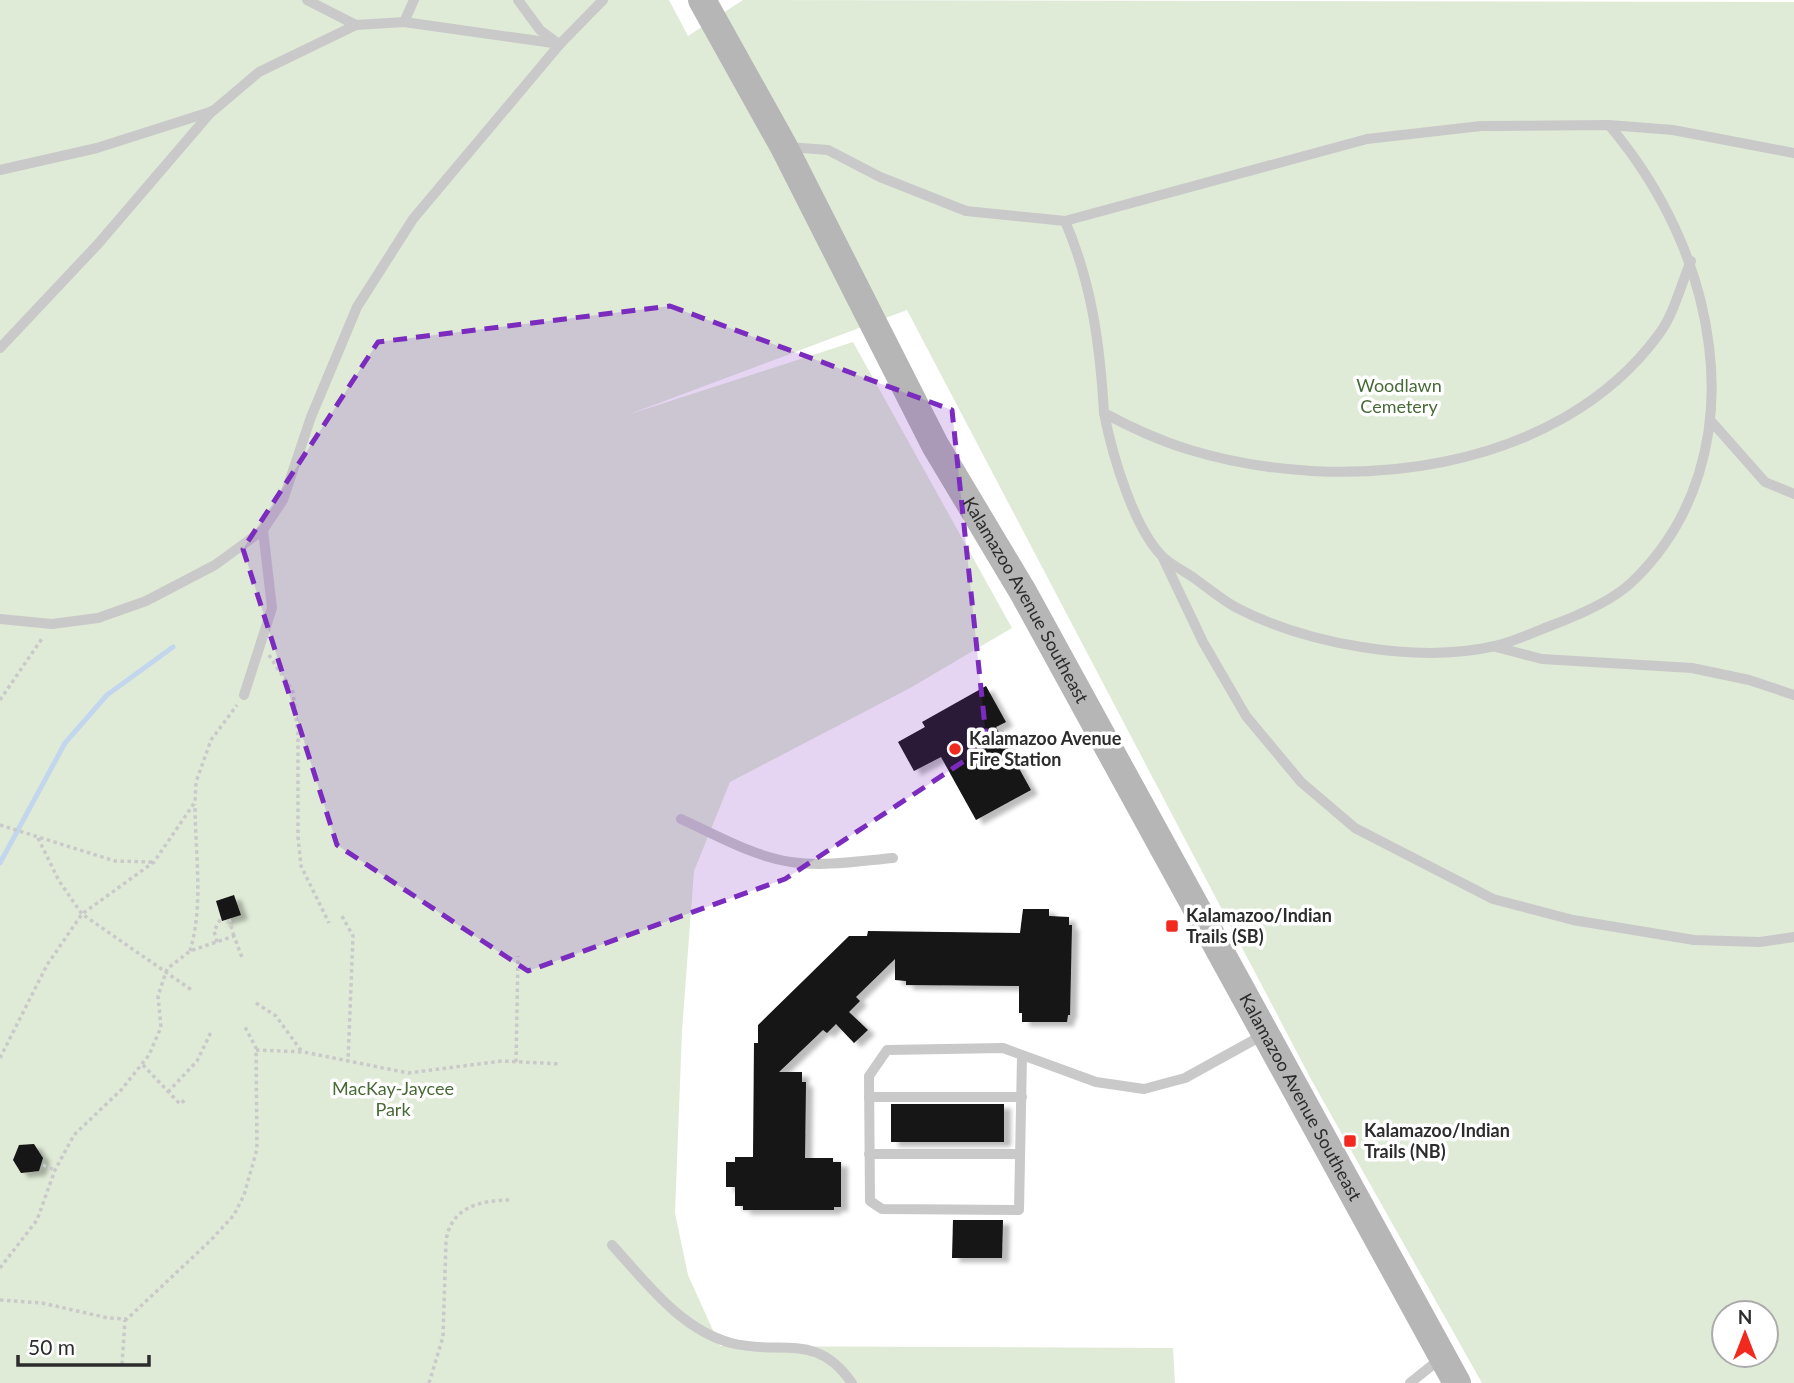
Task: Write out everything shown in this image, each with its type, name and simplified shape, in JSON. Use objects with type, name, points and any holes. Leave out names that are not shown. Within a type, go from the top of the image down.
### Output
[{"type":"main road","name":"Kalamazoo Avenue Southeast","points":[[702,0],[784,147],[935,445],[1023,592],[1457,1383]]},
{"type":"lane","points":[[307,0],[356,25]]},
{"type":"lane","points":[[404,22],[414,0]]},
{"type":"lane","points":[[518,0],[540,30],[560,44]]},
{"type":"lane","points":[[0,619],[52,624],[99,618],[146,601],[215,565],[263,530],[283,500],[311,416],[357,307],[413,219],[560,44],[603,0]]},
{"type":"lane","points":[[0,348],[98,244],[213,111],[259,72],[356,25],[404,22],[560,44]]},
{"type":"lane","points":[[0,170],[97,148],[213,111]]},
{"type":"lane","points":[[784,147],[828,150],[880,177],[966,211],[1065,221],[1367,139],[1481,126],[1609,125],[1673,130],[1794,153]]},
{"type":"lane","points":[[1163,557],[1237,608],[1315,638],[1385,650],[1441,651],[1494,646],[1576,616],[1630,584],[1667,542],[1700,477],[1711,421],[1713,372],[1705,315],[1691,261],[1643,171],[1609,125]]},
{"type":"lane","points":[[1065,221],[1091,292],[1100,348],[1104,413],[1113,458],[1142,523],[1163,557],[1203,642],[1246,716],[1301,782],[1355,828],[1493,899],[1573,920],[1694,940],[1760,942],[1794,937]]},
{"type":"lane","points":[[1104,413],[1186,449],[1230,459],[1313,471],[1386,469],[1469,458],[1520,440],[1571,415],[1618,380],[1660,333],[1691,261]]},
{"type":"lane","points":[[1711,421],[1765,482],[1794,494]]},
{"type":"lane","points":[[244,695],[272,608],[263,530]]},
{"type":"lane","points":[[1494,646],[1542,659],[1692,668],[1749,680],[1794,695]]},
{"type":"lane","points":[[681,818],[751,851],[792,862],[846,863],[893,858]]},
{"type":"lane","points":[[1022,1056],[1019,1210],[882,1209],[870,1201],[869,1076],[887,1050],[1003,1048],[1096,1082],[1144,1089],[1185,1078],[1267,1033]]},
{"type":"lane","points":[[869,1097],[1021,1097]]},
{"type":"lane","points":[[869,1154],[1020,1154]]},
{"type":"lane","points":[[612,1245],[678,1317],[731,1343],[819,1351],[836,1362],[852,1383]]},
{"type":"lane","points":[[1410,1383],[1443,1357]]},
{"type":"path","points":[[0,700],[52,624]]},
{"type":"path","points":[[262,644],[293,692],[298,735],[298,837],[301,866],[329,923]]},
{"type":"path","points":[[190,951],[197,927],[199,900],[194,863],[196,782],[211,740],[244,695]]},
{"type":"path","points":[[0,1058],[47,965],[82,914],[154,862],[195,802]]},
{"type":"path","points":[[0,825],[115,861],[154,862]]},
{"type":"path","points":[[38,838],[59,881],[82,914],[193,991]]},
{"type":"path","points":[[342,916],[353,936],[348,1062]]},
{"type":"path","points":[[217,942],[214,931],[221,918]]},
{"type":"path","points":[[229,919],[243,960]]},
{"type":"path","points":[[0,1268],[37,1220],[55,1170],[74,1135],[143,1065],[161,1027],[158,996],[165,972],[190,951],[234,936]]},
{"type":"path","points":[[516,1062],[518,956]]},
{"type":"path","points":[[256,1003],[276,1016],[302,1052]]},
{"type":"path","points":[[122,1364],[124,1320],[210,1241],[241,1201],[257,1149],[256,1050],[244,1025]]},
{"type":"path","points":[[168,1092],[197,1061],[212,1030]]},
{"type":"path","points":[[256,1050],[302,1052],[408,1073],[516,1062],[561,1064]]},
{"type":"path","points":[[143,1065],[180,1104],[186,1099]]},
{"type":"path","points":[[43,1164],[55,1170]]},
{"type":"path","points":[[429,1383],[443,1338],[446,1241],[450,1227],[457,1216],[474,1204],[512,1200]]},
{"type":"path","points":[[0,1300],[42,1303],[124,1320]]},
{"type":"highlighted area","points":[[670,306],[952,410],[987,746],[785,879],[528,971],[337,845],[243,549],[378,342]]},
{"type":"green space","name":"Woodlawn Cemetery","points":[[0,0],[669,0],[688,36],[743,0],[1794,2],[1794,1383],[1482,1383],[1312,1081],[907,310],[627,415],[853,342],[1012,628],[910,688],[730,782],[694,871],[682,1031],[675,1213],[688,1275],[720,1346],[1173,1348],[1175,1383],[0,1383]]},
{"type":"building","name":"Kalamazoo Avenue Fire Station","points":[[986,686],[1006,722],[996,727],[1031,790],[976,820],[941,757],[914,771],[898,742],[925,727],[922,722]]},
{"type":"building","points":[[234,895],[241,915],[222,921],[216,901]]},
{"type":"building","points":[[1023,909],[1049,909],[1049,916],[1069,917],[1069,925],[1072,925],[1070,1015],[1067,1022],[1022,1022],[1022,1013],[1019,1013],[1019,986],[906,985],[906,981],[895,980],[895,959],[856,997],[860,1001],[849,1012],[868,1030],[854,1043],[836,1024],[827,1033],[823,1030],[779,1072],[802,1072],[802,1082],[806,1082],[805,1158],[833,1158],[833,1162],[841,1162],[841,1207],[834,1207],[834,1210],[743,1210],[743,1206],[735,1206],[735,1187],[726,1187],[726,1162],[735,1162],[735,1157],[753,1157],[754,1043],[758,1043],[758,1025],[849,936],[867,936],[868,931],[1020,933]]},
{"type":"building","points":[[891,1104],[1004,1104],[1004,1142],[891,1142]]},
{"type":"building","points":[[34,1144],[43,1158],[39,1171],[21,1173],[13,1160],[19,1145]]},
{"type":"building","points":[[953,1220],[1003,1220],[1002,1258],[952,1258]]},
{"type":"waterway","points":[[0,863],[65,743],[107,695],[173,647]]},
{"type":"place","name":"Kalamazoo Avenue Fire Station","points":[[955,749]]},
{"type":"place","name":"Kalamazoo/Indian Trails (SB)","points":[[1172,926]]},
{"type":"place","name":"Kalamazoo/Indian Trails (NB)","points":[[1350,1141]]},
{"type":"park label","name":"MacKay-Jaycee Park","points":[[393,1099]]}]
